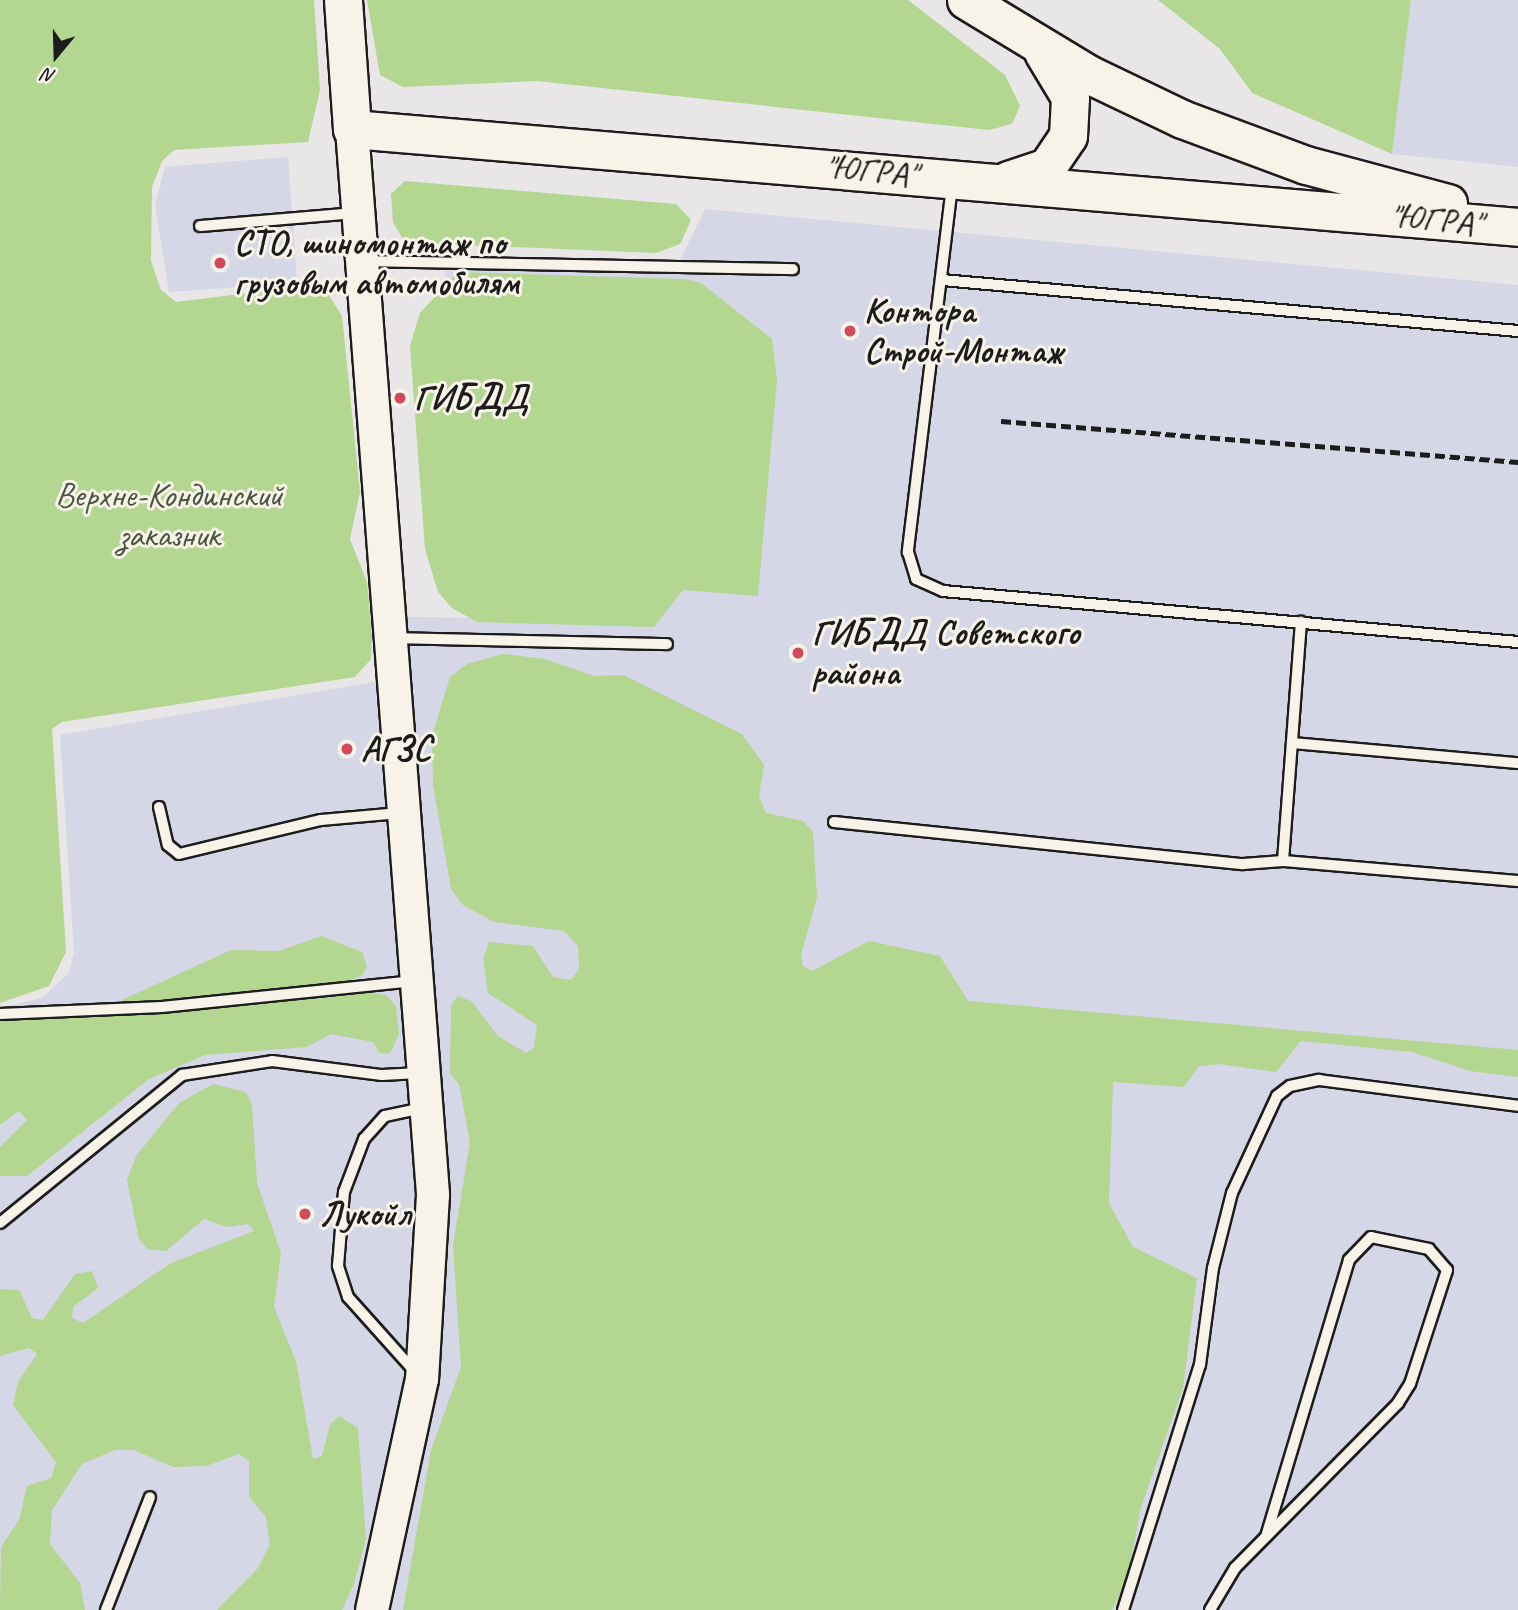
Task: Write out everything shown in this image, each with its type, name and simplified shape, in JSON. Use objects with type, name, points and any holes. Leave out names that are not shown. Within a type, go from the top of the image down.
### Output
[{"type":"highway","points":[[343,0],[352,129]]},
{"type":"highway","name":"\"ЮГРА\"","points":[[966,0],[1031,42],[1182,119],[1259,149],[1374,185],[1518,215]]},
{"type":"highway","points":[[989,181],[1038,173],[1068,136],[1072,109],[1066,84],[1031,42]]},
{"type":"highway","name":"\"ЮГРА\"","points":[[352,129],[1518,227]]},
{"type":"main road","points":[[352,129],[395,638],[427,1072],[432,1267],[422,1379],[372,1610]]},
{"type":"lane","points":[[952,178],[908,552],[916,579],[943,591],[1518,642]]},
{"type":"lane","points":[[200,226],[358,212]]},
{"type":"lane","points":[[362,261],[793,269]]},
{"type":"lane","points":[[942,280],[1518,331]]},
{"type":"lane","points":[[1283,861],[1301,622]]},
{"type":"lane","points":[[395,638],[667,645]]},
{"type":"lane","points":[[1292,743],[1518,763]]},
{"type":"lane","points":[[159,807],[168,845],[179,854],[321,820],[408,812]]},
{"type":"lane","points":[[834,822],[1243,864],[1283,861],[1518,881]]},
{"type":"lane","points":[[0,1014],[162,1007],[420,980]]},
{"type":"lane","points":[[0,1223],[182,1075],[272,1061],[382,1075],[427,1072]]},
{"type":"lane","points":[[1122,1610],[1200,1366],[1213,1268],[1232,1193],[1277,1096],[1290,1086],[1319,1080],[1518,1106]]},
{"type":"lane","points":[[422,1379],[348,1297],[338,1266],[344,1192],[364,1139],[385,1116],[429,1107]]},
{"type":"lane","points":[[1210,1610],[1235,1568],[1266,1536],[1410,1384],[1447,1270],[1429,1249],[1371,1237],[1349,1260],[1266,1536]]},
{"type":"lane","points":[[106,1610],[150,1497]]},
{"type":"shaded area","points":[[1411,0],[1518,0],[1518,167],[1392,154]]},
{"type":"shaded area","points":[[288,157],[297,283],[169,292],[155,205],[165,167]]},
{"type":"shaded area","points":[[705,209],[1518,285],[1518,1610],[0,1610],[0,1008],[42,998],[69,973],[74,952],[60,735],[380,681],[376,616],[468,618],[445,271],[677,266]]},
{"type":"green space","name":"Верхне-Кондинский заказник","points":[[0,0],[314,0],[320,90],[308,142],[174,150],[162,161],[152,187],[151,261],[161,290],[176,302],[297,287],[328,294],[342,316],[360,492],[350,539],[367,582],[372,637],[371,659],[355,677],[62,722],[52,729],[66,952],[49,986],[0,1003]]},
{"type":"green space","points":[[367,0],[908,0],[1005,75],[1020,106],[1012,124],[989,130],[537,81],[403,87],[380,75]]},
{"type":"green space","points":[[1158,0],[1411,0],[1392,154],[1252,93],[1220,49]]},
{"type":"green space","points":[[405,181],[676,204],[691,220],[680,244],[656,253],[416,243],[402,238],[393,222],[391,194]]},
{"type":"green space","points":[[458,272],[685,279],[701,283],[772,339],[777,379],[758,596],[683,590],[654,627],[477,622],[452,608],[438,592],[425,549],[410,346],[420,313]]},
{"type":"green space","points":[[503,654],[545,659],[594,676],[623,675],[742,734],[764,765],[759,796],[766,813],[803,821],[813,832],[817,897],[801,955],[803,966],[812,971],[869,941],[940,956],[968,1001],[1518,1050],[1518,1077],[1470,1071],[1412,1052],[1301,1041],[1276,1072],[1218,1064],[1199,1066],[1184,1087],[1113,1082],[1109,1203],[1133,1247],[1197,1278],[1183,1388],[1141,1507],[1127,1580],[1112,1610],[403,1610],[431,1450],[461,1367],[453,1246],[470,1142],[459,1084],[450,1074],[451,1005],[458,996],[471,1001],[498,1036],[526,1053],[534,1048],[537,1025],[488,993],[483,958],[489,942],[533,946],[553,977],[571,980],[579,969],[578,946],[564,931],[494,922],[463,905],[451,889],[433,785],[432,736],[450,677],[467,664]]},
{"type":"green space","points":[[321,936],[362,952],[367,967],[362,975],[341,984],[245,997],[127,1005],[122,1000],[231,950],[279,951]]},
{"type":"green space","points":[[361,992],[386,995],[396,1006],[399,1034],[390,1054],[379,1053],[373,1042],[331,1034],[307,1047],[205,1055],[149,1079],[27,1176],[0,1176],[0,1147],[27,1120],[19,1111],[0,1125],[0,1021],[163,1013]]},
{"type":"green space","points":[[213,1084],[246,1092],[252,1105],[257,1183],[281,1253],[274,1307],[296,1361],[313,1459],[322,1456],[330,1425],[339,1416],[358,1428],[366,1539],[354,1584],[342,1610],[217,1610],[258,1568],[270,1544],[266,1517],[249,1497],[249,1461],[239,1454],[206,1466],[173,1467],[134,1450],[115,1450],[82,1464],[52,1510],[50,1544],[80,1583],[85,1610],[0,1610],[1,1547],[19,1520],[27,1486],[51,1478],[56,1462],[13,1405],[18,1382],[37,1354],[29,1348],[0,1356],[0,1289],[19,1290],[32,1318],[43,1320],[75,1274],[92,1271],[98,1288],[73,1307],[72,1318],[83,1323],[171,1263],[254,1231],[248,1224],[227,1227],[204,1219],[166,1251],[147,1249],[139,1239],[127,1180],[136,1156],[179,1103]]},
{"type":"railway","points":[[1001,421],[1518,462]]},
{"type":"place","name":"СТО, шиномонтаж по грузовым автомобилям","points":[[220,263]]},
{"type":"place","name":"Контора Строй-Монтаж","points":[[850,331]]},
{"type":"place","name":"ГИБДД","points":[[400,398]]},
{"type":"place","name":"ГИБДД Советского района","points":[[798,653]]},
{"type":"place","name":"АГЗС","points":[[347,749]]},
{"type":"place","name":"Лукойл","points":[[305,1214]]}]
